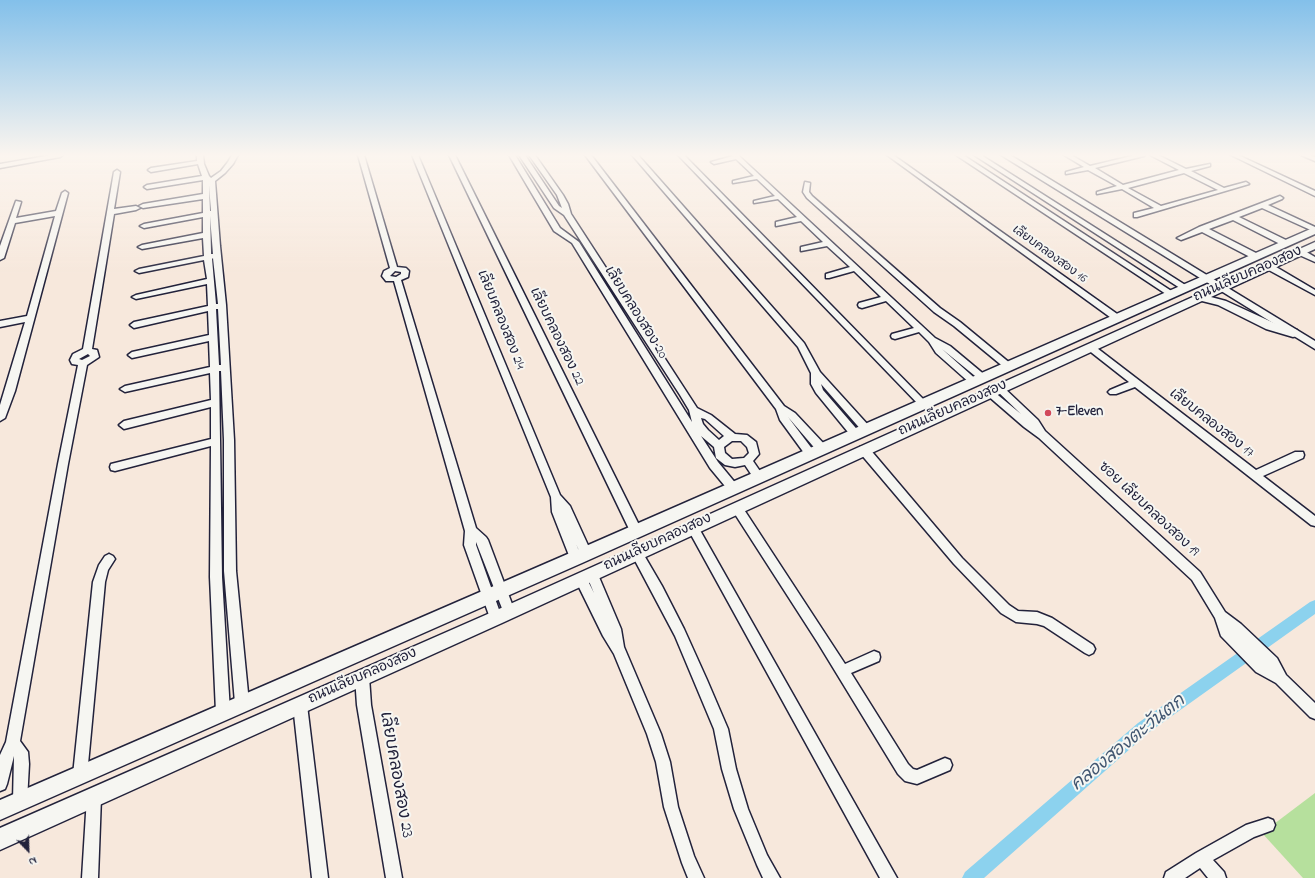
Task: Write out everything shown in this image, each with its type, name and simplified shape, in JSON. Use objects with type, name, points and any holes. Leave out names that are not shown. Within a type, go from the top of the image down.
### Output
[{"type":"main road","name":"ถนนเลียบคลองสอง","points":[[1216,282],[1255,256],[1315,230]]},
{"type":"main road","name":"ถนนเลียบคลองสอง","points":[[0,810],[581,556],[1117,318],[1216,282],[1268,266],[1315,245]]},
{"type":"main road","name":"ถนนเลียบคลองสอง","points":[[0,839],[503,615],[1090,347],[1186,293]]},
{"type":"main road","points":[[1186,293],[1222,304],[1270,326],[1293,333]]},
{"type":"street","points":[[0,418],[10,391],[64,196]]},
{"type":"street","points":[[0,784],[6,758],[13,743],[63,464],[84,363],[95,357],[94,352],[87,352],[113,196]]},
{"type":"street","points":[[110,212],[206,196],[211,214],[206,235],[212,256],[217,306],[226,367],[230,495],[230,571],[242,703]]},
{"type":"street","points":[[209,196],[212,281],[217,306],[213,336],[216,402],[216,577],[223,712]]},
{"type":"street","points":[[373,196],[394,270]]},
{"type":"street","name":"เลียบคลองสอง 24","points":[[433,196],[556,497],[557,512],[581,556]]},
{"type":"street","name":"เลียบคลองสอง 22","points":[[472,196],[636,531]]},
{"type":"street","name":"เลียบคลองสอง 20","points":[[537,196],[557,229],[575,242],[714,465],[733,488]]},
{"type":"street","points":[[549,196],[556,207],[567,214]]},
{"type":"street","points":[[559,196],[567,214],[694,410],[698,425],[704,433],[719,446],[720,455],[729,462],[735,463],[747,461],[754,454],[752,445],[743,438],[732,437],[726,439],[719,446]]},
{"type":"street","points":[[620,196],[781,408],[792,415],[805,428],[817,452]]},
{"type":"street","points":[[671,196],[800,345],[812,363],[816,373],[816,384],[819,391],[861,432]]},
{"type":"street","points":[[721,196],[922,404]]},
{"type":"street","points":[[808,196],[937,310],[957,324],[1008,366]]},
{"type":"street","name":"เลียบคลองสอง 16","points":[[948,196],[1117,318]]},
{"type":"street","points":[[1028,196],[1186,293]]},
{"type":"street","points":[[1040,196],[1186,293]]},
{"type":"street","points":[[1074,196],[1216,282],[1315,338]]},
{"type":"street","points":[[1082,196],[1315,346]]},
{"type":"street","points":[[1138,196],[1159,208]]},
{"type":"street","points":[[1137,214],[1201,196]]},
{"type":"street","points":[[756,202],[780,197],[932,340],[939,351],[978,380]]},
{"type":"street","points":[[1181,238],[1280,198]]},
{"type":"street","points":[[0,258],[18,202]]},
{"type":"street","points":[[1262,205],[1315,230]]},
{"type":"street","points":[[12,221],[59,212]]},
{"type":"street","points":[[144,226],[211,214]]},
{"type":"street","points":[[1233,217],[1286,243]]},
{"type":"street","points":[[779,224],[803,218]]},
{"type":"street","points":[[1202,229],[1255,256]]},
{"type":"street","points":[[142,247],[206,235]]},
{"type":"street","points":[[804,249],[829,243]]},
{"type":"street","points":[[1300,252],[1315,260]]},
{"type":"street","points":[[139,271],[212,256]]},
{"type":"street","points":[[1268,266],[1315,293]]},
{"type":"street","points":[[830,276],[856,268]]},
{"type":"street","points":[[400,269],[405,271],[405,275],[397,280],[389,279],[386,276],[389,271],[400,269]]},
{"type":"street","points":[[397,280],[471,531],[470,545],[495,593],[503,615]]},
{"type":"street","points":[[136,297],[212,281]]},
{"type":"street","points":[[862,305],[887,298]]},
{"type":"street","points":[[134,325],[217,306]]},
{"type":"street","points":[[0,324],[30,318]]},
{"type":"street","points":[[895,336],[920,329]]},
{"type":"street","points":[[132,355],[213,336]]},
{"type":"street","name":"เลียบคลองสอง 17","points":[[1090,347],[1315,522]]},
{"type":"street","points":[[125,389],[226,367]]},
{"type":"street","points":[[1113,392],[1136,383]]},
{"type":"street","name":"ซอย เลียบคลองสอง 19","points":[[994,390],[1027,425],[1043,435],[1196,576],[1231,630],[1315,712]]},
{"type":"street","points":[[0,393],[10,391]]},
{"type":"street","points":[[124,424],[216,402]]},
{"type":"street","points":[[781,408],[783,418],[794,433],[817,452]]},
{"type":"street","points":[[694,410],[713,420],[732,437]]},
{"type":"street","points":[[794,433],[805,428]]},
{"type":"street","points":[[115,467],[216,442]]},
{"type":"street","points":[[864,450],[958,561],[1005,609],[1016,616],[1037,618],[1048,622],[1089,649]]},
{"type":"street","points":[[1255,475],[1299,455]]},
{"type":"street","points":[[747,461],[759,477]]},
{"type":"street","points":[[215,499],[230,495]]},
{"type":"street","points":[[737,508],[903,769],[910,776],[916,777],[945,765]]},
{"type":"street","points":[[693,528],[889,878]]},
{"type":"street","points":[[637,553],[680,633],[702,684],[720,728],[729,769],[741,810],[762,860],[772,878]]},
{"type":"street","points":[[80,775],[99,582],[103,569],[109,559]]},
{"type":"street","points":[[587,576],[607,632],[619,650],[654,734],[663,762],[671,807],[687,858],[696,878]]},
{"type":"street","points":[[219,644],[235,638]]},
{"type":"street","points":[[842,671],[874,657]]},
{"type":"street","name":"เลียบคลองสอง 23","points":[[362,677],[364,705],[394,878]]},
{"type":"street","points":[[300,705],[320,878]]},
{"type":"street","points":[[13,743],[21,752],[22,764],[20,801]]},
{"type":"street","points":[[90,878],[94,797]]},
{"type":"street","points":[[1172,878],[1201,858],[1251,830],[1268,825]]},
{"type":"street","points":[[1201,858],[1218,878]]},
{"type":"green space","points":[[1315,793],[1315,878],[1303,878],[1262,833]]},
{"type":"waterway","name":"คลองสองตะวันตก","points":[[971,878],[1143,728],[1315,606]]},
{"type":"place","name":"7-Eleven","points":[[1048,413]]}]
